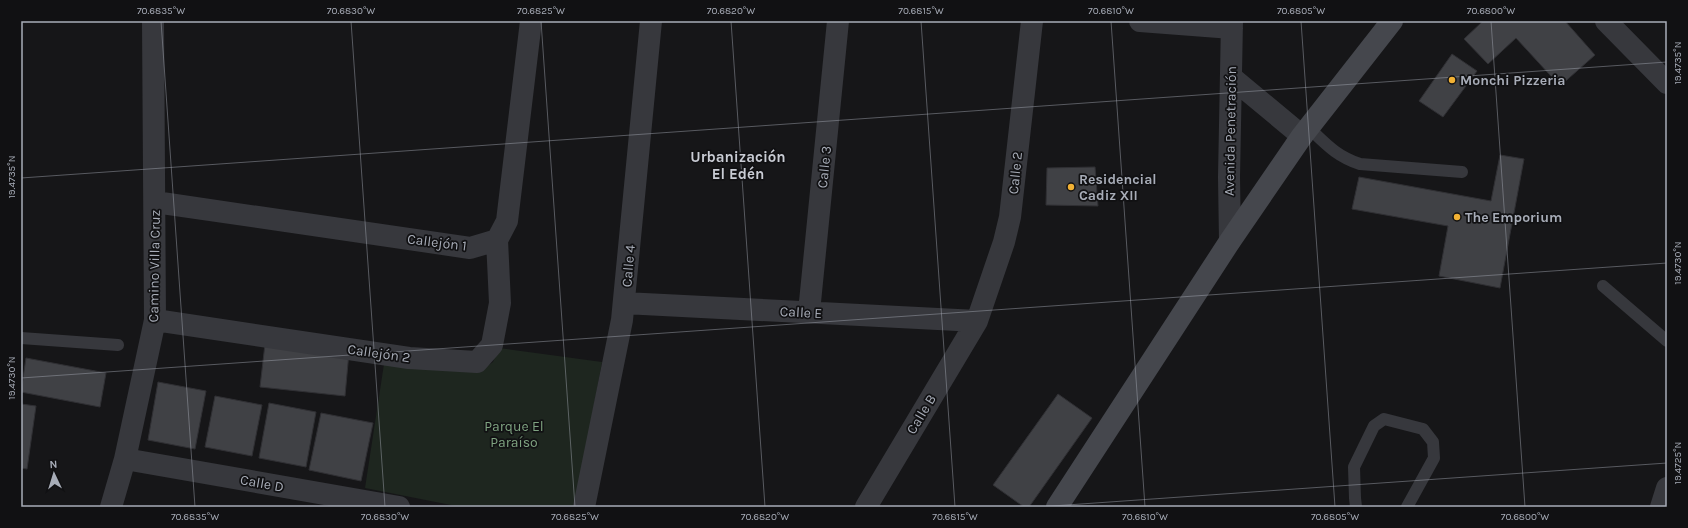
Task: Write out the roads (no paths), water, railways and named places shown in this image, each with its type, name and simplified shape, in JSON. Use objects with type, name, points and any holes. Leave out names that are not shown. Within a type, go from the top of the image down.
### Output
[{"type":"main road","points":[[1057,507],[1230,241],[1305,131],[1392,21]]},
{"type":"street","name":"Camino Villa Cruz","points":[[111,507],[125,459],[155,320],[153,21]]},
{"type":"street","points":[[497,240],[507,221],[531,21]]},
{"type":"street","name":"Calle 4","points":[[584,507],[621,328],[651,21]]},
{"type":"street","name":"Calle 3","points":[[809,312],[838,21]]},
{"type":"street","name":"Calle 2","points":[[977,321],[1004,242],[1010,217],[1032,21]]},
{"type":"street","points":[[1140,21],[1232,24]]},
{"type":"street","points":[[1606,21],[1667,83]]},
{"type":"street","name":"Avenida Penetración","points":[[1230,241],[1229,177],[1232,24]]},
{"type":"street","points":[[1231,77],[1305,131]]},
{"type":"street","name":"Callejón 1","points":[[155,202],[470,248],[497,240]]},
{"type":"street","name":"Callejón 2","points":[[155,320],[409,358],[477,362],[492,345],[500,303],[497,240]]},
{"type":"street","name":"Calle E","points":[[624,303],[977,321]]},
{"type":"street","name":"Calle B","points":[[866,507],[977,321]]},
{"type":"street","name":"Calle D","points":[[125,459],[399,507]]},
{"type":"street","points":[[1661,507],[1667,488]]},
{"type":"lane","points":[[1305,131],[1345,159],[1360,164],[1462,172]]},
{"type":"lane","points":[[1603,286],[1667,341]]},
{"type":"lane","points":[[21,338],[118,345]]},
{"type":"lane","points":[[1356,507],[1354,498],[1354,467],[1374,426],[1384,420],[1423,429],[1433,442],[1434,458],[1407,507]]},
{"type":"place","name":"Monchi Pizzeria","points":[[1452,80]]},
{"type":"place","name":"Residencial Cadiz XII","points":[[1071,187]]},
{"type":"place","name":"The Emporium","points":[[1457,217]]},
{"type":"district","name":"Urbanización El Edén","points":[[738,166]]},
{"type":"park label","name":"Parque El Paraíso","points":[[514,434]]}]
